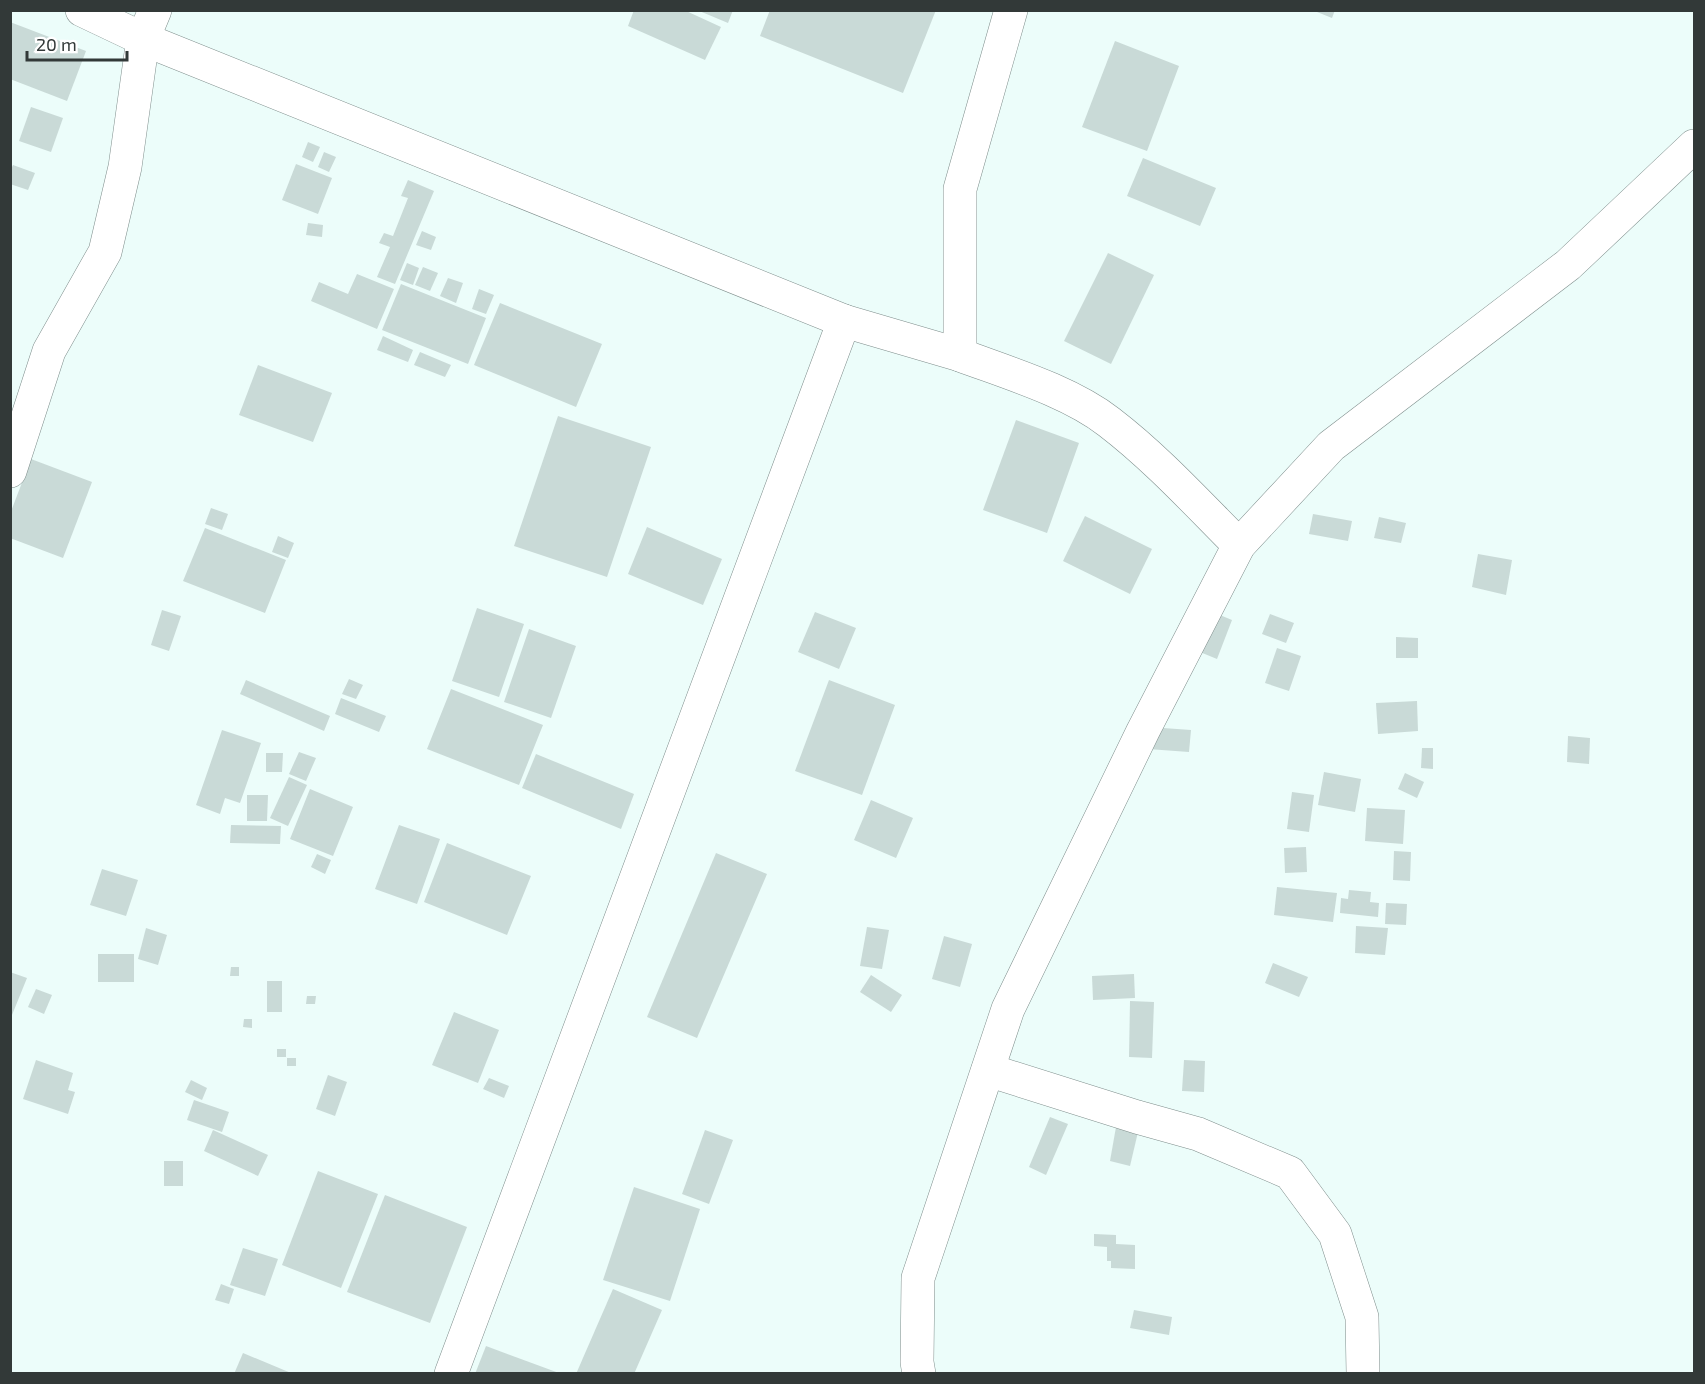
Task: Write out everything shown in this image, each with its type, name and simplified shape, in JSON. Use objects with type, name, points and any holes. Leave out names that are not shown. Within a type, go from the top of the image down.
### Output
[{"type":"street","points":[[82,10],[149,25],[844,321],[960,355],[1056,391],[1108,421],[1160,467],[1239,545]]},
{"type":"street","points":[[960,355],[960,189],[1011,10]]},
{"type":"street","points":[[10,471],[24,381],[48,351],[105,252],[125,167],[149,25]]},
{"type":"street","points":[[919,1374],[917,1362],[918,1278],[1013,999],[1143,730],[1239,545],[1331,446],[1568,266],[1695,147]]},
{"type":"street","points":[[451,1374],[844,321]]},
{"type":"street","points":[[988,1070],[1137,1118],[1198,1134],[1290,1173],[1335,1234],[1362,1317],[1363,1374]]},
{"type":"building","points":[[634,10],[684,10],[721,27],[705,60],[628,26]]},
{"type":"building","points":[[697,10],[733,10],[728,23]]},
{"type":"building","points":[[770,10],[936,10],[903,93],[760,36]]},
{"type":"building","points":[[1312,10],[1335,10],[1332,18]]},
{"type":"building","points":[[10,22],[86,51],[67,101],[10,79]]},
{"type":"building","points":[[1115,41],[1179,66],[1147,151],[1082,127]]},
{"type":"building","points":[[31,107],[63,118],[51,152],[19,141]]},
{"type":"building","points":[[308,142],[320,147],[313,162],[302,157]]},
{"type":"building","points":[[324,152],[336,157],[329,172],[318,167]]},
{"type":"building","points":[[1143,158],[1216,188],[1200,226],[1127,196]]},
{"type":"building","points":[[296,164],[332,178],[318,214],[282,200]]},
{"type":"building","points":[[13,165],[35,173],[28,190],[10,184],[10,171]]},
{"type":"building","points":[[408,180],[434,191],[395,284],[377,277],[390,247],[379,243],[384,233],[393,236],[408,198],[401,196]]},
{"type":"building","points":[[308,223],[323,225],[322,237],[306,235]]},
{"type":"building","points":[[422,231],[436,237],[431,250],[416,245]]},
{"type":"building","points":[[1108,253],[1154,275],[1111,364],[1064,341]]},
{"type":"building","points":[[407,263],[419,268],[413,285],[400,280]]},
{"type":"building","points":[[423,267],[438,273],[430,291],[415,285]]},
{"type":"building","points":[[357,274],[394,289],[377,329],[311,301],[319,282],[348,294]]},
{"type":"building","points":[[448,278],[463,283],[456,303],[440,296]]},
{"type":"building","points":[[401,284],[486,318],[468,364],[382,330]]},
{"type":"building","points":[[479,289],[494,295],[486,314],[472,309]]},
{"type":"building","points":[[500,303],[602,344],[576,407],[474,365]]},
{"type":"building","points":[[383,336],[413,350],[408,362],[377,350]]},
{"type":"building","points":[[420,352],[451,365],[445,377],[414,365]]},
{"type":"building","points":[[258,365],[332,393],[313,442],[239,415]]},
{"type":"building","points":[[558,416],[651,447],[607,577],[514,546]]},
{"type":"building","points":[[1016,420],[1079,443],[1047,533],[983,510]]},
{"type":"building","points":[[31,459],[92,482],[63,558],[10,538],[10,514]]},
{"type":"building","points":[[211,508],[228,514],[222,530],[205,524]]},
{"type":"building","points":[[1313,514],[1352,521],[1348,541],[1309,534]]},
{"type":"building","points":[[1085,516],[1152,549],[1130,594],[1063,561]]},
{"type":"building","points":[[1379,517],[1406,523],[1401,543],[1374,538]]},
{"type":"building","points":[[647,527],[722,559],[703,605],[628,574]]},
{"type":"building","points":[[205,528],[286,560],[265,613],[183,581]]},
{"type":"building","points":[[278,536],[294,543],[288,558],[272,552]]},
{"type":"building","points":[[1478,554],[1512,560],[1506,595],[1472,587]]},
{"type":"building","points":[[477,608],[524,624],[499,697],[452,681]]},
{"type":"building","points":[[162,610],[181,616],[169,651],[151,645]]},
{"type":"building","points":[[1210,611],[1232,620],[1217,659],[1195,650]]},
{"type":"building","points":[[815,612],[856,628],[839,669],[798,652]]},
{"type":"building","points":[[1270,614],[1294,623],[1286,643],[1262,634]]},
{"type":"building","points":[[529,629],[576,646],[551,718],[504,702]]},
{"type":"building","points":[[1396,637],[1418,638],[1418,658],[1396,658]]},
{"type":"building","points":[[1277,648],[1301,656],[1289,691],[1265,683]]},
{"type":"building","points":[[349,679],[363,685],[356,699],[342,694]]},
{"type":"building","points":[[246,680],[330,716],[324,731],[240,694]]},
{"type":"building","points":[[829,680],[895,705],[862,795],[795,771]]},
{"type":"building","points":[[451,689],[543,725],[519,785],[427,749]]},
{"type":"building","points":[[341,698],[386,716],[379,732],[335,714]]},
{"type":"building","points":[[1417,701],[1418,731],[1378,734],[1376,703]]},
{"type":"building","points":[[1149,727],[1191,730],[1189,752],[1148,749]]},
{"type":"building","points":[[222,730],[261,743],[240,803],[225,798],[220,814],[196,805]]},
{"type":"building","points":[[1568,736],[1590,738],[1589,764],[1567,762]]},
{"type":"building","points":[[1422,748],[1433,748],[1433,769],[1421,768]]},
{"type":"building","points":[[299,752],[316,758],[306,781],[289,774]]},
{"type":"building","points":[[266,753],[283,753],[282,772],[266,772]]},
{"type":"building","points":[[536,754],[634,794],[621,829],[522,788]]},
{"type":"building","points":[[1324,772],[1361,779],[1355,812],[1318,805]]},
{"type":"building","points":[[1405,773],[1424,782],[1417,798],[1398,789]]},
{"type":"building","points":[[289,777],[307,785],[288,826],[270,818]]},
{"type":"building","points":[[310,789],[353,807],[333,856],[290,839]]},
{"type":"building","points":[[1292,792],[1314,795],[1309,832],[1287,829]]},
{"type":"building","points":[[247,795],[268,795],[267,821],[247,821]]},
{"type":"building","points":[[871,800],[913,818],[896,858],[854,840]]},
{"type":"building","points":[[1367,808],[1405,810],[1403,844],[1365,841]]},
{"type":"building","points":[[231,825],[281,826],[280,844],[230,843]]},
{"type":"building","points":[[399,825],[440,839],[417,904],[375,889]]},
{"type":"building","points":[[447,843],[531,876],[507,935],[424,902]]},
{"type":"building","points":[[1306,847],[1307,872],[1285,873],[1284,848]]},
{"type":"building","points":[[1394,851],[1411,852],[1410,881],[1393,880]]},
{"type":"building","points":[[716,853],[767,874],[697,1038],[647,1017]]},
{"type":"building","points":[[317,854],[331,860],[325,874],[311,867]]},
{"type":"building","points":[[102,869],[138,880],[126,916],[90,905]]},
{"type":"building","points":[[1277,887],[1337,893],[1333,922],[1274,915]]},
{"type":"building","points":[[1349,890],[1371,892],[1370,902],[1379,903],[1378,917],[1340,913],[1341,898],[1348,899]]},
{"type":"building","points":[[1386,903],[1407,904],[1406,925],[1385,924]]},
{"type":"building","points":[[1356,926],[1388,928],[1385,955],[1355,953]]},
{"type":"building","points":[[867,927],[889,930],[882,969],[860,966]]},
{"type":"building","points":[[146,928],[167,935],[158,965],[138,959]]},
{"type":"building","points":[[944,936],[972,944],[960,987],[932,979]]},
{"type":"building","points":[[98,954],[134,954],[134,982],[98,982]]},
{"type":"building","points":[[1273,963],[1308,977],[1299,997],[1265,983]]},
{"type":"building","points":[[231,967],[239,967],[239,976],[230,976]]},
{"type":"building","points":[[10,972],[27,978],[12,1015],[10,1015]]},
{"type":"building","points":[[1134,974],[1135,998],[1093,1000],[1092,976]]},
{"type":"building","points":[[871,975],[902,995],[891,1012],[860,992]]},
{"type":"building","points":[[267,981],[282,981],[282,1012],[267,1012]]},
{"type":"building","points":[[36,989],[52,995],[44,1014],[28,1007]]},
{"type":"building","points":[[307,996],[316,996],[315,1004],[306,1004]]},
{"type":"building","points":[[1130,1001],[1154,1002],[1152,1058],[1129,1057]]},
{"type":"building","points":[[454,1012],[499,1030],[478,1083],[432,1065]]},
{"type":"building","points":[[244,1019],[252,1019],[252,1028],[243,1027]]},
{"type":"building","points":[[277,1049],[286,1049],[286,1057],[277,1057]]},
{"type":"building","points":[[287,1058],[296,1058],[296,1066],[287,1066]]},
{"type":"building","points":[[36,1060],[73,1073],[68,1090],[75,1092],[68,1114],[23,1099]]},
{"type":"building","points":[[1184,1060],[1205,1061],[1204,1092],[1182,1091]]},
{"type":"building","points":[[328,1075],[347,1082],[335,1116],[316,1109]]},
{"type":"building","points":[[489,1078],[509,1086],[504,1098],[483,1089]]},
{"type":"building","points":[[191,1080],[207,1088],[202,1100],[185,1092]]},
{"type":"building","points":[[194,1100],[229,1112],[222,1132],[187,1120]]},
{"type":"building","points":[[1050,1117],[1068,1124],[1046,1175],[1029,1167]]},
{"type":"building","points":[[1116,1127],[1138,1132],[1130,1166],[1110,1161]]},
{"type":"building","points":[[213,1130],[268,1155],[258,1176],[204,1151]]},
{"type":"building","points":[[705,1130],[733,1140],[709,1204],[682,1194]]},
{"type":"building","points":[[164,1161],[183,1161],[183,1186],[164,1186]]},
{"type":"building","points":[[318,1171],[378,1194],[341,1288],[282,1265]]},
{"type":"building","points":[[634,1187],[700,1209],[670,1301],[603,1280]]},
{"type":"building","points":[[385,1195],[467,1227],[430,1323],[347,1292]]},
{"type":"building","points":[[1094,1234],[1116,1235],[1116,1244],[1135,1245],[1135,1269],[1111,1268],[1111,1261],[1107,1261],[1107,1247],[1094,1246]]},
{"type":"building","points":[[243,1248],[278,1259],[265,1296],[230,1285]]},
{"type":"building","points":[[221,1284],[234,1289],[229,1304],[215,1300]]},
{"type":"building","points":[[613,1289],[662,1310],[634,1374],[576,1374]]},
{"type":"building","points":[[1134,1310],[1172,1317],[1169,1335],[1130,1328]]},
{"type":"building","points":[[486,1346],[559,1373],[559,1374],[475,1374]]},
{"type":"building","points":[[243,1353],[291,1373],[291,1374],[234,1374]]}]
